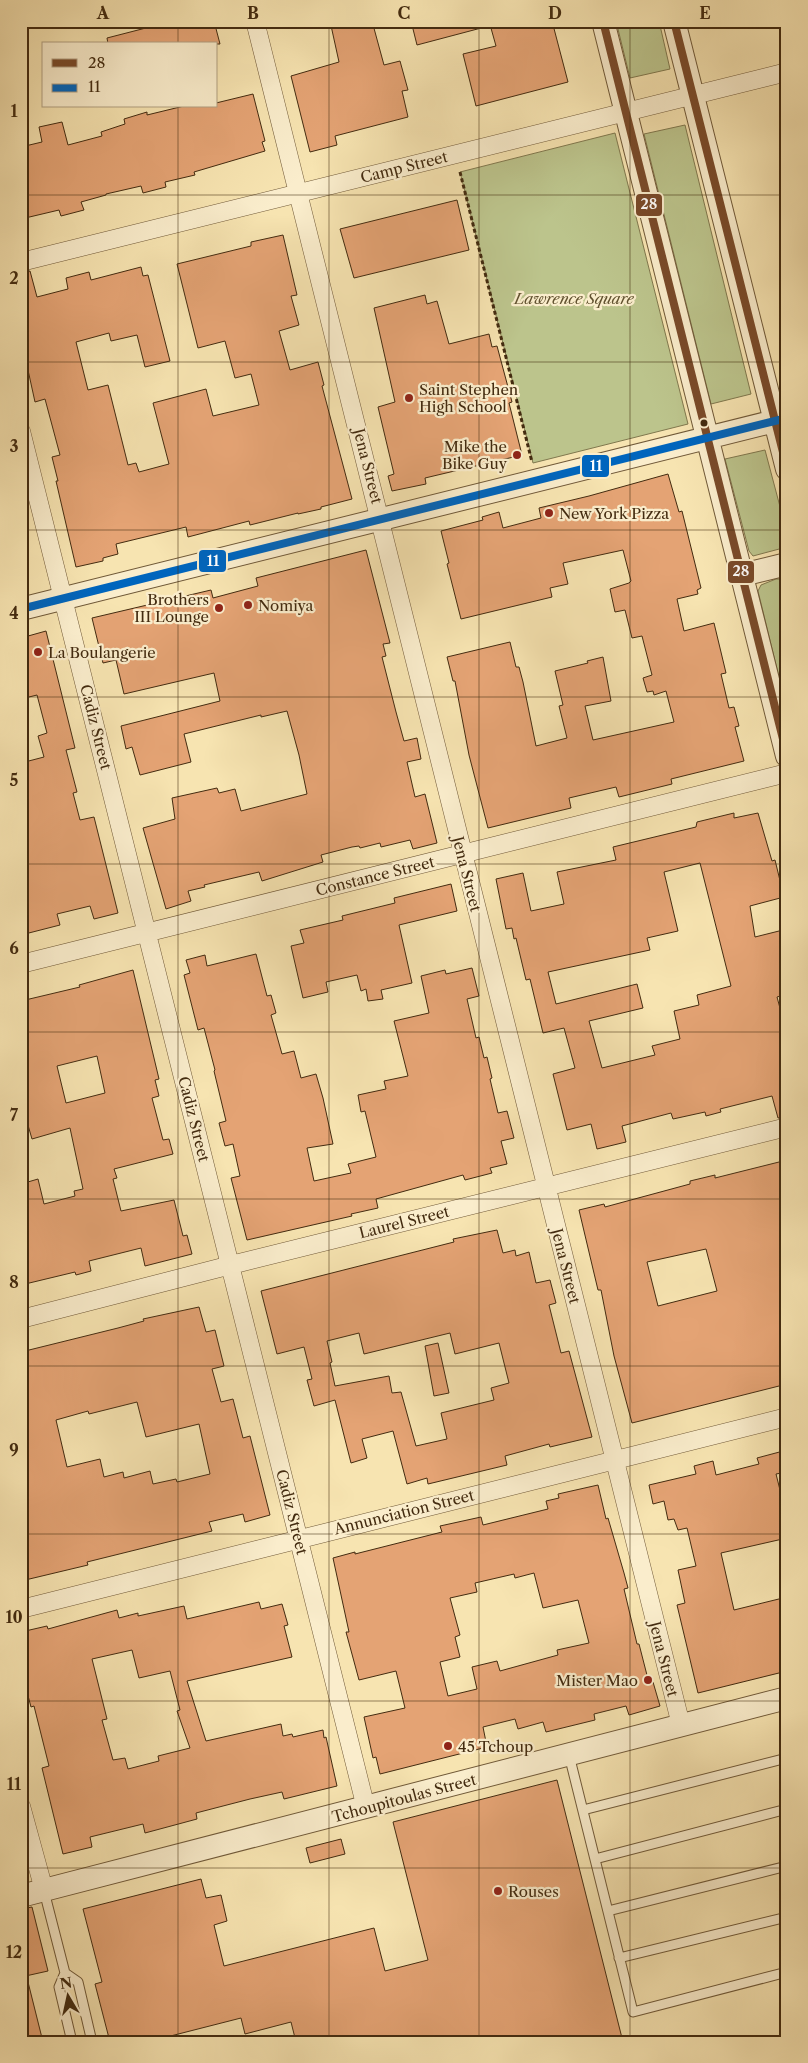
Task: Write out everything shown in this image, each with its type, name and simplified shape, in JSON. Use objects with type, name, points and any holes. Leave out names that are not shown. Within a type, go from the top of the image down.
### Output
[{"type":"street","name":"Jena Street","points":[[255,21],[681,1725]]},
{"type":"street","points":[[603,21],[787,756]]},
{"type":"street","points":[[674,21],[692,95],[781,419],[787,469]]},
{"type":"street","name":"Camp Street","points":[[21,262],[787,72]]},
{"type":"street","points":[[21,609],[708,439],[781,419]]},
{"type":"street","name":"Cadiz Street","points":[[21,430],[28,489],[64,599],[366,1808]]},
{"type":"street","points":[[742,575],[787,564]]},
{"type":"street","name":"Constance Street","points":[[21,964],[787,773]]},
{"type":"street","name":"Laurel Street","points":[[21,1319],[787,1127]]},
{"type":"street","name":"Annunciation Street","points":[[21,1609],[298,1538],[787,1417]]},
{"type":"street","name":"Tchoupitoulas Street","points":[[21,1896],[787,1698]]},
{"type":"street","points":[[21,1806],[44,1890]]},
{"type":"lane","points":[[569,1755],[633,2012],[787,1972]]},
{"type":"lane","points":[[583,1810],[787,1758]]},
{"type":"lane","points":[[595,1859],[787,1808]]},
{"type":"lane","points":[[608,1911],[787,1866]]},
{"type":"lane","points":[[44,1890],[66,1972],[78,1982],[92,2042]]},
{"type":"lane","points":[[619,1958],[787,1917]]},
{"type":"lane","points":[[66,1972],[59,1986],[72,2042]]},
{"type":"path","points":[[456,154],[537,481]]},
{"type":"green space","points":[[616,21],[659,21],[670,69],[630,78]]},
{"type":"green space","points":[[685,125],[751,394],[711,404],[644,134]]},
{"type":"green space","name":"Lawrence Square","points":[[615,133],[688,424],[533,463],[460,172]]},
{"type":"green space","points":[[765,450],[787,533],[787,544],[783,548],[753,556],[749,551],[725,459]]},
{"type":"green space","points":[[776,579],[787,579],[787,710],[758,591],[761,585]]},
{"type":"building","points":[[173,21],[214,21],[220,44],[218,42],[108,42],[107,38]]},
{"type":"building","points":[[330,21],[372,21],[384,65],[400,61],[408,90],[402,91],[408,117],[335,136],[337,145],[310,152],[291,76],[339,62]]},
{"type":"building","points":[[411,21],[484,21],[485,27],[417,45]]},
{"type":"building","points":[[489,21],[552,21],[568,82],[476,106],[463,54],[496,46]]},
{"type":"building","points":[[253,94],[265,141],[262,142],[265,151],[194,172],[195,175],[165,182],[166,187],[143,193],[141,186],[81,202],[84,210],[61,216],[59,210],[21,219],[21,147],[42,142],[39,127],[62,122],[68,145],[102,136],[101,132],[125,124],[124,119],[147,112],[147,115],[176,108],[218,108],[218,103]]},
{"type":"building","points":[[457,200],[469,250],[354,278],[340,229]]},
{"type":"building","points":[[283,235],[297,295],[291,296],[299,325],[279,331],[290,370],[318,362],[324,385],[322,386],[352,499],[321,507],[321,509],[250,525],[249,521],[188,537],[186,527],[116,544],[118,554],[103,558],[103,561],[76,567],[52,457],[60,455],[45,399],[35,402],[21,338],[21,272],[30,271],[37,297],[68,289],[66,278],[89,272],[91,280],[141,267],[143,276],[148,275],[170,361],[145,367],[137,335],[111,341],[109,333],[76,342],[88,390],[108,385],[128,465],[136,463],[139,472],[169,464],[153,403],[206,389],[213,416],[259,405],[251,374],[235,378],[225,341],[198,348],[177,264],[251,246],[251,242]]},
{"type":"building","points":[[425,295],[427,304],[437,301],[449,344],[489,334],[492,347],[497,346],[512,402],[509,403],[522,455],[425,478],[426,484],[392,491],[388,476],[394,474],[378,407],[395,402],[374,308]]},
{"type":"building","points":[[668,474],[679,512],[682,511],[701,588],[697,590],[698,594],[677,599],[684,631],[714,623],[726,673],[721,674],[729,708],[734,707],[739,726],[735,727],[744,761],[671,779],[672,784],[619,797],[616,787],[569,798],[571,808],[488,828],[469,755],[455,681],[453,681],[447,657],[510,642],[516,667],[519,667],[523,682],[536,746],[567,738],[559,706],[563,705],[555,671],[588,663],[587,661],[603,657],[611,701],[585,706],[593,740],[674,722],[666,691],[654,695],[653,691],[647,692],[643,678],[652,675],[642,636],[632,638],[625,610],[615,612],[610,589],[631,581],[623,550],[563,563],[568,584],[550,588],[552,597],[461,619],[441,531],[483,520],[482,517],[499,512],[503,528],[541,518],[539,508]]},
{"type":"building","points":[[366,550],[390,643],[383,644],[386,656],[382,657],[396,712],[404,741],[417,738],[421,759],[407,762],[415,797],[425,794],[437,843],[413,849],[410,840],[381,847],[380,843],[360,848],[359,846],[352,847],[321,855],[323,862],[262,881],[259,872],[204,885],[205,887],[188,891],[191,901],[166,909],[143,828],[175,819],[172,798],[217,788],[219,793],[235,789],[241,811],[307,794],[299,755],[287,711],[261,717],[261,715],[184,734],[191,762],[140,775],[132,747],[126,749],[121,726],[220,701],[214,673],[124,694],[116,660],[103,663],[92,618],[211,590],[213,598],[258,586],[256,578]]},
{"type":"building","points":[[46,631],[75,748],[66,750],[77,792],[73,793],[80,820],[94,817],[118,913],[94,919],[90,906],[57,914],[60,925],[21,935],[21,763],[44,757],[38,736],[47,733],[37,695],[21,699],[21,638]]},
{"type":"building","points":[[734,813],[734,818],[758,813],[772,861],[775,860],[784,897],[750,906],[755,937],[787,929],[787,994],[777,997],[787,1034],[787,1117],[778,1118],[772,1096],[720,1109],[721,1112],[706,1116],[705,1112],[673,1119],[671,1113],[622,1126],[626,1142],[597,1149],[591,1124],[567,1130],[553,1074],[575,1068],[564,1028],[543,1033],[530,979],[526,980],[516,938],[514,939],[512,928],[506,929],[496,879],[523,873],[531,911],[564,904],[557,872],[616,860],[613,847],[696,827],[697,822]],"holes":[[[700,863],[731,986],[697,995],[699,1005],[674,1011],[680,1039],[652,1046],[655,1055],[602,1068],[589,1021],[643,1008],[637,984],[556,1004],[548,972],[650,950],[647,938],[678,931],[664,872]]]},
{"type":"building","points":[[451,884],[457,911],[399,925],[412,983],[381,990],[383,999],[368,1001],[366,989],[361,991],[357,975],[326,982],[328,992],[303,998],[291,946],[304,943],[300,930],[343,920],[342,916],[395,903],[394,898]]},
{"type":"building","points":[[256,954],[267,996],[271,995],[276,1013],[271,1015],[282,1054],[294,1051],[301,1078],[316,1074],[323,1098],[333,1144],[307,1148],[314,1181],[351,1173],[348,1164],[376,1157],[365,1111],[361,1112],[358,1095],[386,1089],[384,1081],[408,1076],[394,1021],[429,1013],[421,976],[445,970],[446,974],[472,968],[479,996],[467,999],[476,1038],[479,1037],[484,1058],[487,1057],[498,1113],[507,1111],[514,1138],[501,1141],[507,1164],[490,1168],[492,1173],[465,1180],[463,1175],[376,1199],[378,1208],[351,1214],[352,1216],[247,1240],[231,1178],[240,1176],[233,1144],[225,1146],[219,1123],[226,1121],[215,1070],[204,1028],[198,1030],[184,975],[190,973],[186,960],[205,955],[207,966]]},
{"type":"building","points":[[133,970],[159,1079],[155,1080],[159,1096],[152,1098],[163,1140],[169,1139],[173,1154],[114,1169],[117,1178],[113,1179],[121,1211],[174,1200],[183,1236],[187,1235],[192,1254],[145,1266],[141,1248],[89,1261],[91,1271],[76,1275],[75,1272],[21,1285],[21,1184],[38,1179],[44,1204],[75,1196],[74,1191],[83,1189],[70,1128],[32,1139],[21,1101],[21,1001],[80,987],[79,985]],"holes":[[[97,1056],[105,1093],[66,1103],[57,1066]]]},
{"type":"building","points":[[787,1160],[787,1384],[632,1423],[614,1356],[601,1290],[598,1290],[579,1210],[604,1204],[605,1207],[690,1184],[690,1181],[715,1175],[715,1178]],"holes":[[[706,1249],[717,1291],[658,1306],[647,1262]]]},
{"type":"building","points":[[497,1230],[503,1253],[515,1250],[516,1256],[529,1252],[536,1283],[550,1280],[556,1303],[549,1305],[561,1353],[569,1351],[592,1437],[550,1447],[549,1444],[505,1456],[507,1465],[428,1484],[427,1478],[407,1484],[393,1431],[362,1439],[367,1458],[351,1463],[335,1400],[314,1406],[307,1380],[312,1379],[304,1347],[277,1354],[261,1291],[454,1242],[453,1239]],"holes":[[[359,1333],[364,1354],[450,1333],[455,1354],[499,1343],[509,1383],[491,1388],[494,1400],[441,1413],[447,1439],[416,1446],[401,1392],[392,1393],[389,1376],[335,1386],[327,1341]]]},
{"type":"building","points":[[199,1307],[206,1332],[215,1330],[224,1366],[212,1369],[221,1402],[233,1399],[243,1438],[250,1436],[270,1515],[245,1522],[243,1514],[209,1522],[212,1531],[87,1562],[88,1565],[21,1581],[21,1388],[28,1387],[21,1352],[144,1321],[143,1319]],"holes":[[[137,1402],[146,1437],[199,1424],[210,1474],[177,1482],[176,1479],[153,1484],[150,1471],[124,1478],[123,1472],[104,1477],[100,1459],[67,1467],[56,1420],[88,1411],[89,1414]]]},
{"type":"building","points":[[438,1343],[449,1393],[434,1396],[425,1346]]},
{"type":"building","points":[[787,1450],[787,1472],[776,1474],[787,1518],[787,1538],[721,1553],[734,1610],[787,1597],[787,1671],[698,1693],[677,1605],[685,1603],[678,1570],[696,1566],[687,1528],[678,1530],[674,1519],[668,1520],[664,1501],[653,1504],[649,1485],[696,1474],[694,1466],[713,1461],[716,1475],[759,1464],[757,1458]]},
{"type":"building","points":[[598,1485],[606,1519],[608,1518],[628,1588],[624,1589],[637,1644],[639,1644],[649,1683],[653,1682],[660,1706],[629,1715],[626,1706],[594,1714],[595,1720],[546,1732],[543,1722],[518,1729],[515,1719],[483,1727],[487,1747],[380,1774],[376,1757],[373,1758],[364,1717],[405,1708],[396,1671],[359,1680],[346,1632],[349,1632],[333,1558],[442,1532],[440,1526],[481,1517],[483,1525],[548,1509],[546,1501],[559,1498],[558,1494]],"holes":[[[534,1573],[543,1608],[578,1600],[589,1643],[557,1650],[558,1655],[500,1671],[497,1661],[472,1667],[477,1689],[448,1696],[440,1662],[460,1657],[455,1637],[460,1635],[450,1598],[477,1592],[475,1583],[514,1574],[515,1578]]]},
{"type":"building","points":[[259,1602],[261,1609],[282,1604],[288,1625],[284,1626],[292,1657],[187,1681],[206,1741],[281,1724],[283,1736],[292,1734],[293,1737],[323,1730],[337,1786],[284,1799],[282,1792],[250,1799],[196,1813],[197,1819],[145,1833],[143,1824],[90,1837],[92,1847],[63,1854],[42,1768],[49,1766],[34,1706],[31,1707],[21,1669],[21,1632],[47,1626],[48,1629],[117,1610],[119,1618],[184,1606],[187,1619]],"holes":[[[132,1650],[139,1678],[170,1671],[180,1710],[177,1711],[190,1748],[158,1756],[159,1761],[128,1769],[125,1758],[113,1760],[102,1720],[107,1719],[92,1659]]]},
{"type":"building","points":[[557,1780],[623,2042],[296,2042],[291,2022],[245,2034],[241,2018],[147,2042],[110,2042],[95,1984],[102,1982],[83,1909],[201,1879],[206,1898],[221,1895],[227,1921],[214,1925],[224,1966],[374,1928],[385,1971],[428,1960],[393,1822]]},
{"type":"building","points":[[341,1839],[345,1854],[310,1863],[306,1848]]},
{"type":"building","points":[[32,1907],[48,1971],[21,1977],[21,1909]]},
{"type":"building","points":[[27,1978],[43,2042],[21,2042],[21,1979]]},
{"type":"transit line","name":"28","points":[[603,21],[787,755]]},
{"type":"transit line","name":"28","points":[[674,21],[787,468]]},
{"type":"transit line","name":"11","points":[[21,609],[787,418]]},
{"type":"place","name":"Saint Stephen High School","points":[[409,398]]},
{"type":"place","name":"Mike the Bike Guy","points":[[517,455]]},
{"type":"place","name":"New York Pizza","points":[[549,513]]},
{"type":"place","name":"Nomiya","points":[[248,605]]},
{"type":"place","name":"Brothers III Lounge","points":[[219,608]]},
{"type":"place","name":"La Boulangerie","points":[[38,652]]},
{"type":"place","name":"Mister Mao","points":[[648,1680]]},
{"type":"place","name":"45 Tchoup","points":[[448,1746]]},
{"type":"place","name":"Rouses","points":[[498,1891]]}]
